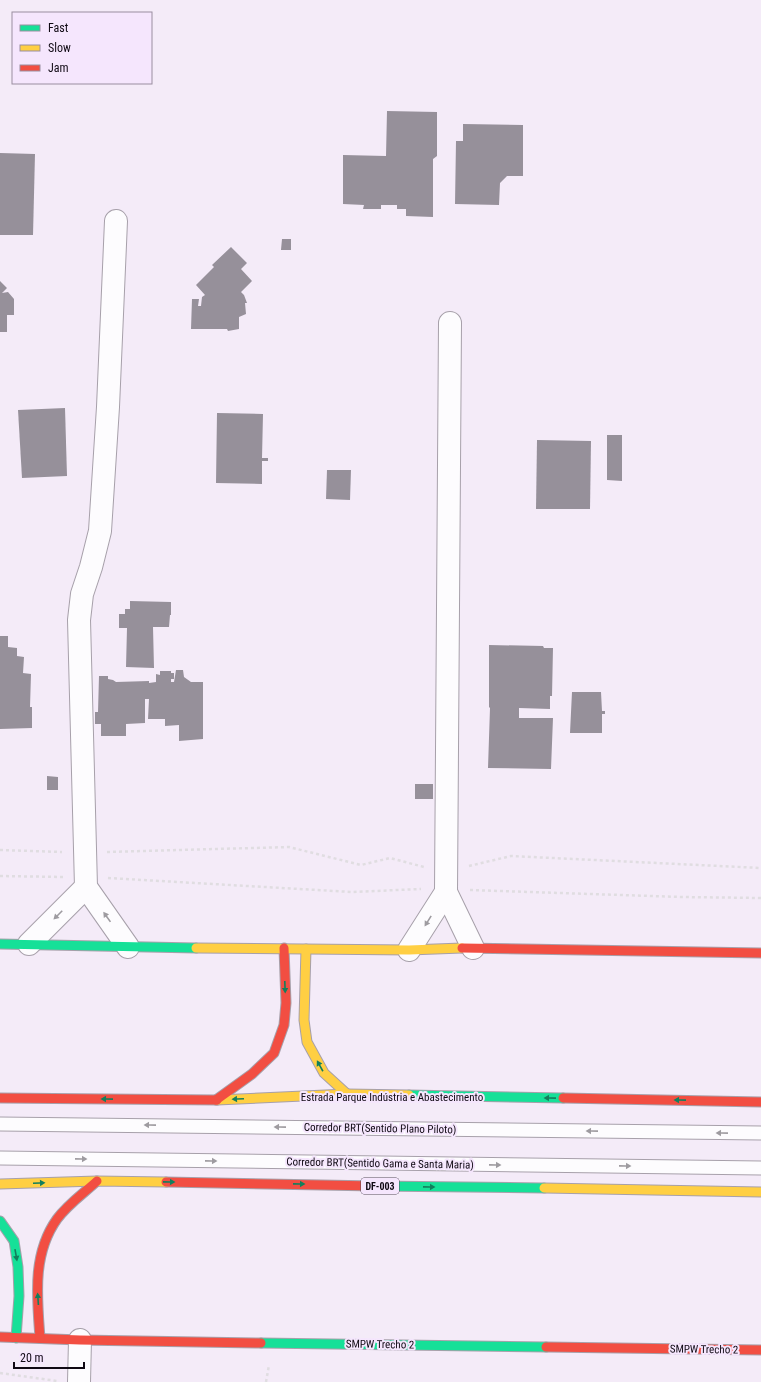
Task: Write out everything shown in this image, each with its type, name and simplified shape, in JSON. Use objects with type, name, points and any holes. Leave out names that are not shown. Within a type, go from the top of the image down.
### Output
[{"type":"main road","points":[[0,944],[409,950],[473,948],[761,953]]},
{"type":"main road","points":[[216,1100],[252,1074],[274,1053],[284,1025],[286,1003],[284,948]]},
{"type":"main road","points":[[306,948],[304,1020],[307,1042],[324,1073],[346,1094]]},
{"type":"main road","name":"Estrada Parque Indústria e Abastecimento","points":[[0,1098],[216,1100],[346,1094],[761,1102]]},
{"type":"main road","points":[[40,1338],[37,1272],[45,1238],[57,1218],[98,1181]]},
{"type":"main road","name":"DF-003","points":[[0,1184],[98,1181],[761,1192]]},
{"type":"main road","points":[[0,1221],[14,1241],[18,1267],[19,1296],[16,1338]]},
{"type":"main road","name":"SMPW Trecho 2","points":[[0,1337],[80,1340],[761,1350]]},
{"type":"street","points":[[116,222],[108,407],[100,531],[91,567],[82,594],[79,620],[85,882],[128,947]]},
{"type":"street","points":[[450,323],[446,884],[473,948]]},
{"type":"street","points":[[29,944],[85,882]]},
{"type":"street","points":[[409,950],[446,884]]},
{"type":"street","points":[[69,1382],[80,1340]]},
{"type":"lane","name":"Corredor BRT(Sentido Plano Piloto)","points":[[0,1124],[761,1133]]},
{"type":"lane","name":"Corredor BRT(Sentido Gama e Santa Maria)","points":[[0,1158],[761,1168]]},
{"type":"path","points":[[0,850],[84,853],[289,847],[361,865],[390,858],[446,884],[511,856],[761,868]]},
{"type":"path","points":[[0,876],[85,882],[352,892],[446,884],[673,896],[761,898]]},
{"type":"path","points":[[0,1373],[69,1382]]},
{"type":"building","points":[[387,111],[437,112],[437,156],[433,159],[433,217],[406,216],[406,209],[397,209],[397,205],[381,205],[381,209],[363,209],[364,205],[343,204],[343,155],[386,156]]},
{"type":"building","points":[[463,124],[523,125],[523,176],[507,176],[500,183],[499,205],[455,204],[456,141],[463,141]]},
{"type":"building","points":[[0,153],[35,154],[33,235],[0,235]]},
{"type":"building","points":[[282,239],[291,239],[291,250],[281,250]]},
{"type":"building","points":[[231,247],[247,263],[241,269],[252,281],[241,292],[247,303],[245,303],[246,314],[239,317],[239,329],[228,331],[227,329],[191,329],[192,299],[199,299],[198,306],[201,306],[202,297],[205,295],[196,285],[214,267],[212,265]]},
{"type":"building","points":[[0,281],[7,288],[2,293],[8,292],[14,299],[14,315],[7,315],[7,332],[0,332]]},
{"type":"building","points":[[65,408],[67,476],[22,478],[18,410]]},
{"type":"building","points":[[217,413],[263,414],[262,458],[268,458],[268,461],[262,461],[262,484],[216,483]]},
{"type":"building","points":[[607,435],[622,435],[622,481],[607,480]]},
{"type":"building","points":[[537,440],[591,441],[590,509],[536,509]]},
{"type":"building","points":[[327,470],[351,470],[350,500],[326,499]]},
{"type":"building","points":[[130,601],[171,602],[169,627],[153,627],[154,668],[126,667],[127,628],[119,628],[119,614],[125,614],[125,609],[130,609]]},
{"type":"building","points":[[0,636],[8,636],[8,647],[17,648],[17,656],[24,657],[23,673],[31,674],[30,707],[32,707],[32,728],[0,729]]},
{"type":"building","points":[[489,645],[543,646],[544,648],[553,648],[552,696],[550,696],[550,709],[519,708],[519,718],[553,718],[551,769],[488,768],[490,708]]},
{"type":"building","points":[[176,670],[183,670],[184,677],[191,682],[203,682],[203,739],[179,741],[179,725],[165,726],[165,719],[148,719],[149,699],[145,699],[145,723],[126,724],[126,736],[101,736],[101,724],[95,724],[95,712],[98,712],[99,676],[108,676],[108,679],[116,682],[149,681],[149,683],[156,682],[156,674],[160,675],[160,671],[171,671],[171,673],[174,673],[174,679],[171,679],[171,682],[174,682]]},
{"type":"building","points":[[572,692],[601,692],[602,711],[605,711],[605,714],[602,714],[602,733],[570,733]]},
{"type":"building","points":[[47,776],[58,777],[58,790],[47,790]]},
{"type":"building","points":[[415,784],[433,784],[433,799],[415,799]]},
{"type":"traffic: fast","points":[[0,944],[196,948]]},
{"type":"traffic: fast","points":[[409,1095],[563,1098]]},
{"type":"traffic: fast","points":[[375,1186],[544,1188]]},
{"type":"traffic: fast","points":[[0,1221],[14,1241],[18,1267],[19,1296],[16,1338]]},
{"type":"traffic: fast","points":[[261,1343],[546,1347]]},
{"type":"traffic: slow","points":[[196,948],[409,950],[462,948]]},
{"type":"traffic: slow","points":[[306,949],[304,1020],[307,1042],[324,1073],[347,1094]]},
{"type":"traffic: slow","points":[[217,1100],[347,1094],[409,1095]]},
{"type":"traffic: slow","points":[[0,1184],[97,1181],[166,1182]]},
{"type":"traffic: slow","points":[[544,1188],[761,1192]]},
{"type":"traffic: jam","points":[[216,1100],[252,1074],[274,1053],[284,1025],[286,1003],[284,948]]},
{"type":"traffic: jam","points":[[462,948],[761,953]]},
{"type":"traffic: jam","points":[[0,1098],[217,1100]]},
{"type":"traffic: jam","points":[[563,1098],[761,1102]]},
{"type":"traffic: jam","points":[[40,1338],[37,1292],[43,1247],[49,1232],[61,1214],[97,1181]]},
{"type":"traffic: jam","points":[[166,1182],[375,1186]]},
{"type":"traffic: jam","points":[[0,1337],[261,1343]]},
{"type":"traffic: jam","points":[[546,1347],[761,1350]]}]
